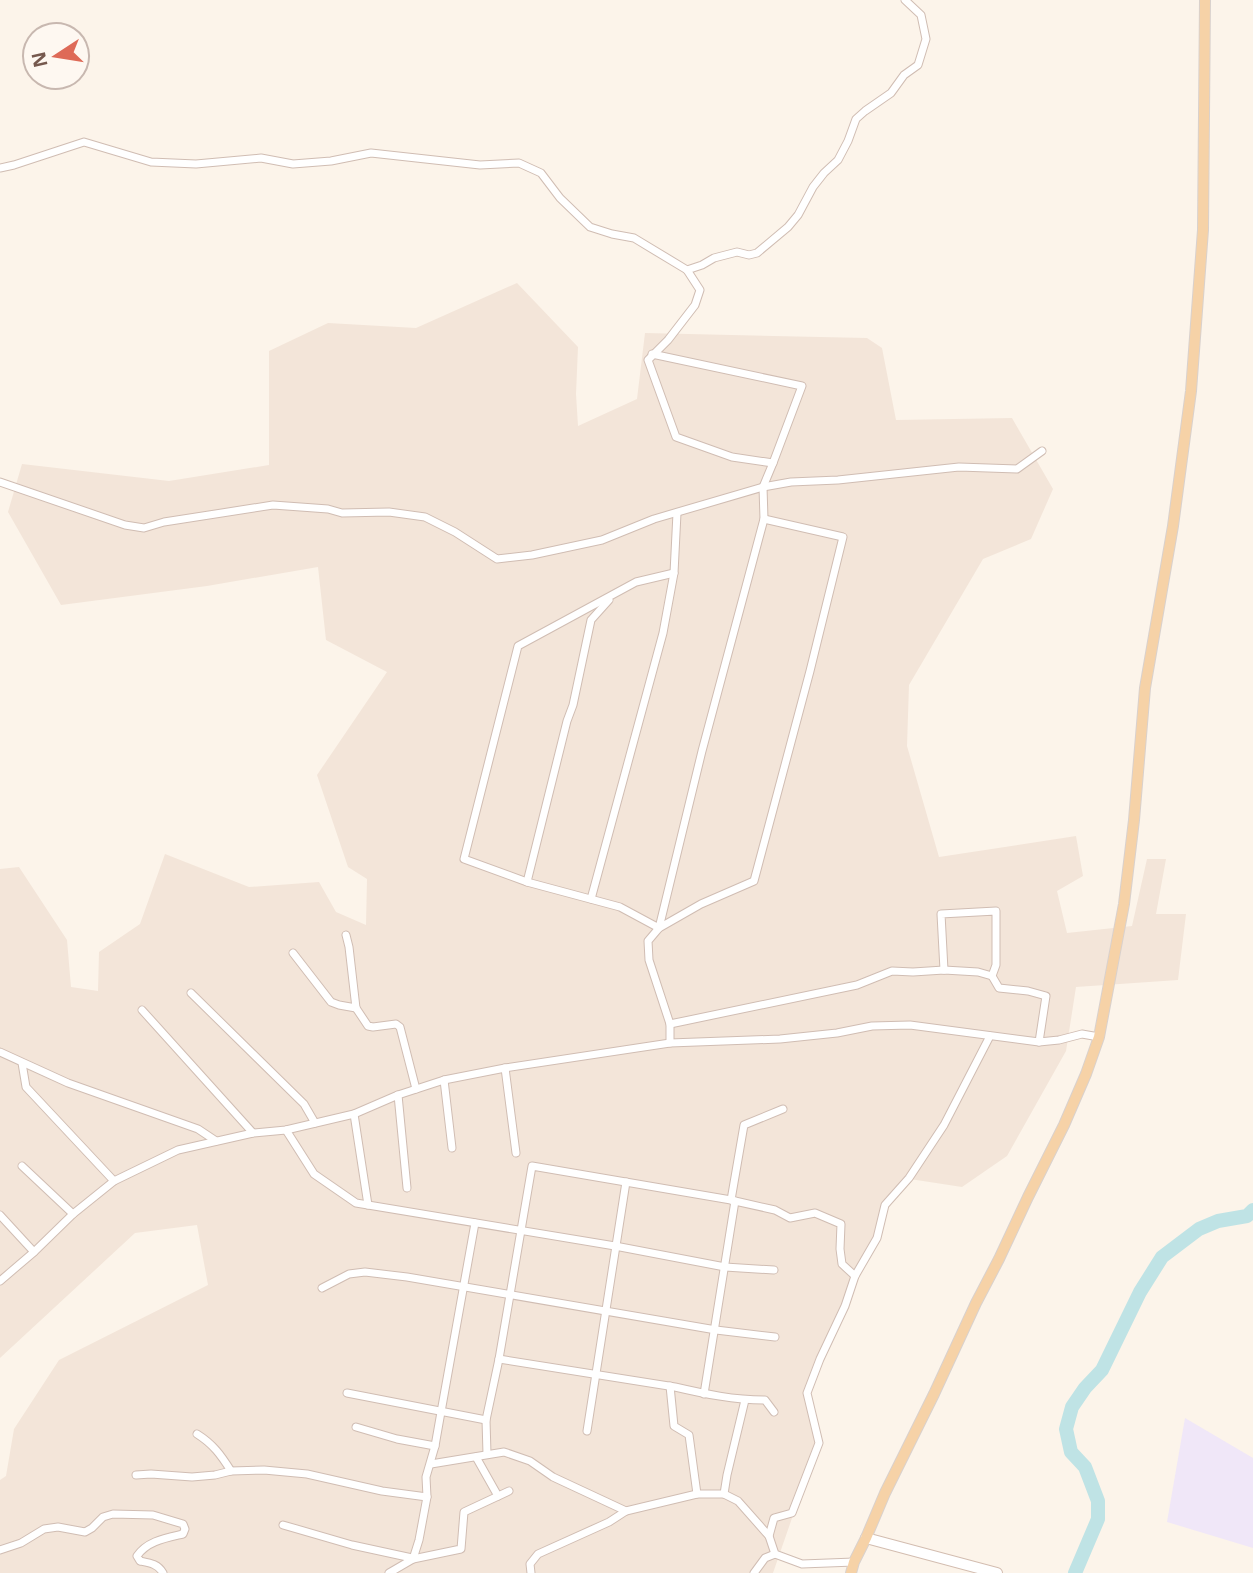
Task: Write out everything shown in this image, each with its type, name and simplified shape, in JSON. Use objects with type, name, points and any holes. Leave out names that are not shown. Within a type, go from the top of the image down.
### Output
[{"type":"main road","points":[[852,1568],[975,1303],[1064,1125],[1099,1037],[1124,904],[1145,688],[1173,526],[1191,391],[1203,230],[1205,0]]},
{"type":"main road","points":[[866,1538],[998,1573]]},
{"type":"street","points":[[687,270],[714,258],[737,252],[749,255],[757,253],[788,227],[806,203],[813,187],[838,160],[856,120],[864,111],[891,93],[904,75],[918,65],[926,39],[921,15],[905,0]]},
{"type":"street","points":[[0,168],[84,142],[151,162],[196,164],[261,158],[293,164],[331,161],[371,153],[480,165],[519,163],[541,173],[560,198],[590,227],[634,238],[687,270],[700,290],[695,305],[668,340],[648,360],[676,437],[732,457],[773,463]]},
{"type":"street","points":[[652,354],[802,386],[763,486],[764,519],[702,751],[659,928]]},
{"type":"street","points":[[0,482],[125,526],[144,528],[164,522],[273,505],[328,509],[342,513],[388,512],[425,517],[498,559],[532,555],[602,540],[654,519],[763,486],[959,467],[1017,469],[1042,452]]},
{"type":"street","points":[[591,899],[663,633],[674,573],[677,513]]},
{"type":"street","points":[[670,1043],[670,1024],[649,960],[648,941],[659,928],[701,904],[754,881],[843,537],[764,519]]},
{"type":"street","points":[[659,928],[620,907],[527,882],[464,859],[518,646],[636,582],[674,573]]},
{"type":"street","points":[[527,882],[573,705],[591,620],[614,594]]},
{"type":"street","points":[[944,970],[941,914],[996,911],[996,965],[992,976]]},
{"type":"street","points":[[346,935],[356,1008],[368,1026],[396,1024],[400,1027],[416,1089]]},
{"type":"street","points":[[293,953],[331,1002],[356,1008]]},
{"type":"street","points":[[670,1024],[857,985],[892,971],[944,970],[978,972],[992,976],[999,988],[1046,996],[1039,1042]]},
{"type":"street","points":[[191,993],[304,1104],[315,1122]]},
{"type":"street","points":[[142,1010],[253,1133]]},
{"type":"street","points":[[0,1281],[73,1214],[114,1181],[178,1150],[354,1114],[398,1095],[444,1080],[670,1043],[780,1038],[872,1026],[910,1025],[1039,1042],[1082,1034],[1099,1037]]},
{"type":"street","points":[[769,1536],[774,1518],[792,1513],[819,1443],[807,1393],[845,1306],[855,1276],[877,1238],[885,1205],[909,1178],[943,1125],[990,1036]]},
{"type":"street","points":[[0,1052],[68,1083],[198,1129],[216,1141]]},
{"type":"street","points":[[22,1063],[26,1087],[114,1181]]},
{"type":"street","points":[[505,1068],[516,1153]]},
{"type":"street","points":[[444,1080],[452,1148]]},
{"type":"street","points":[[398,1095],[407,1188]]},
{"type":"street","points":[[704,1394],[716,1330],[744,1125],[783,1109]]},
{"type":"street","points":[[354,1114],[368,1205]]},
{"type":"street","points":[[286,1130],[314,1174],[356,1203],[725,1267],[774,1270]]},
{"type":"street","points":[[22,1166],[73,1214]]},
{"type":"street","points":[[487,1454],[486,1420],[532,1166],[733,1201],[775,1210],[790,1218],[815,1213],[841,1224],[842,1265],[855,1276]]},
{"type":"street","points":[[587,1431],[626,1182]]},
{"type":"street","points":[[0,1215],[34,1252]]},
{"type":"street","points":[[413,1559],[427,1497],[426,1477],[442,1412],[475,1223]]},
{"type":"street","points":[[322,1288],[349,1274],[365,1272],[716,1330],[775,1337]]},
{"type":"street","points":[[499,1359],[596,1373],[704,1394],[745,1400],[765,1399],[774,1412]]},
{"type":"street","points":[[670,1386],[674,1426],[689,1435],[697,1494]]},
{"type":"street","points":[[347,1393],[486,1420]]},
{"type":"street","points":[[724,1494],[745,1400]]},
{"type":"street","points":[[356,1427],[435,1446]]},
{"type":"street","points":[[197,1434],[211,1443],[231,1471]]},
{"type":"street","points":[[430,1464],[504,1452],[530,1461],[553,1477],[626,1511]]},
{"type":"street","points":[[476,1457],[498,1496]]},
{"type":"street","points":[[136,1475],[192,1476],[264,1470],[307,1474],[382,1491],[427,1497]]},
{"type":"street","points":[[389,1573],[413,1559],[461,1549],[464,1512],[509,1491]]},
{"type":"street","points":[[531,1573],[530,1564],[538,1555],[626,1511],[697,1494],[724,1494],[738,1501],[769,1536],[775,1555]]},
{"type":"street","points":[[0,1550],[22,1543],[44,1529],[58,1527],[85,1532],[103,1517],[113,1514],[153,1516],[183,1524],[185,1529],[183,1534],[147,1545],[139,1552],[140,1561],[153,1563],[163,1573]]},
{"type":"street","points":[[283,1525],[413,1559]]},
{"type":"street","points":[[754,1573],[765,1558],[775,1555],[802,1564],[852,1568]]},
{"type":"shaded area","points":[[517,283],[578,347],[578,426],[637,399],[645,333],[867,338],[882,348],[896,420],[1012,418],[1053,489],[1031,539],[983,559],[909,685],[907,746],[939,857],[1076,836],[1083,876],[1057,891],[1067,933],[1132,926],[1147,859],[1166,859],[1156,914],[1186,914],[1178,980],[1076,987],[1066,1051],[1007,1156],[962,1187],[910,1179],[885,1205],[876,1238],[804,1390],[818,1443],[773,1573],[0,1573],[0,1480],[6,1476],[14,1429],[59,1360],[208,1285],[197,1225],[135,1233],[0,1358],[0,869],[19,867],[67,940],[71,987],[98,991],[99,952],[140,924],[165,854],[249,887],[319,882],[336,912],[366,925],[367,879],[348,867],[317,775],[387,672],[326,640],[318,567],[207,586],[61,605],[8,512],[22,464],[169,481],[269,465],[269,351],[328,323],[416,328]]},
{"type":"shaded area","points":[[1185,1418],[1253,1458],[1253,1548],[1167,1522]]},
{"type":"waterway","points":[[1075,1573],[1098,1519],[1098,1501],[1085,1467],[1071,1452],[1066,1429],[1072,1407],[1102,1370],[1140,1292],[1162,1257],[1199,1229],[1218,1221],[1247,1216],[1253,1210]]}]
